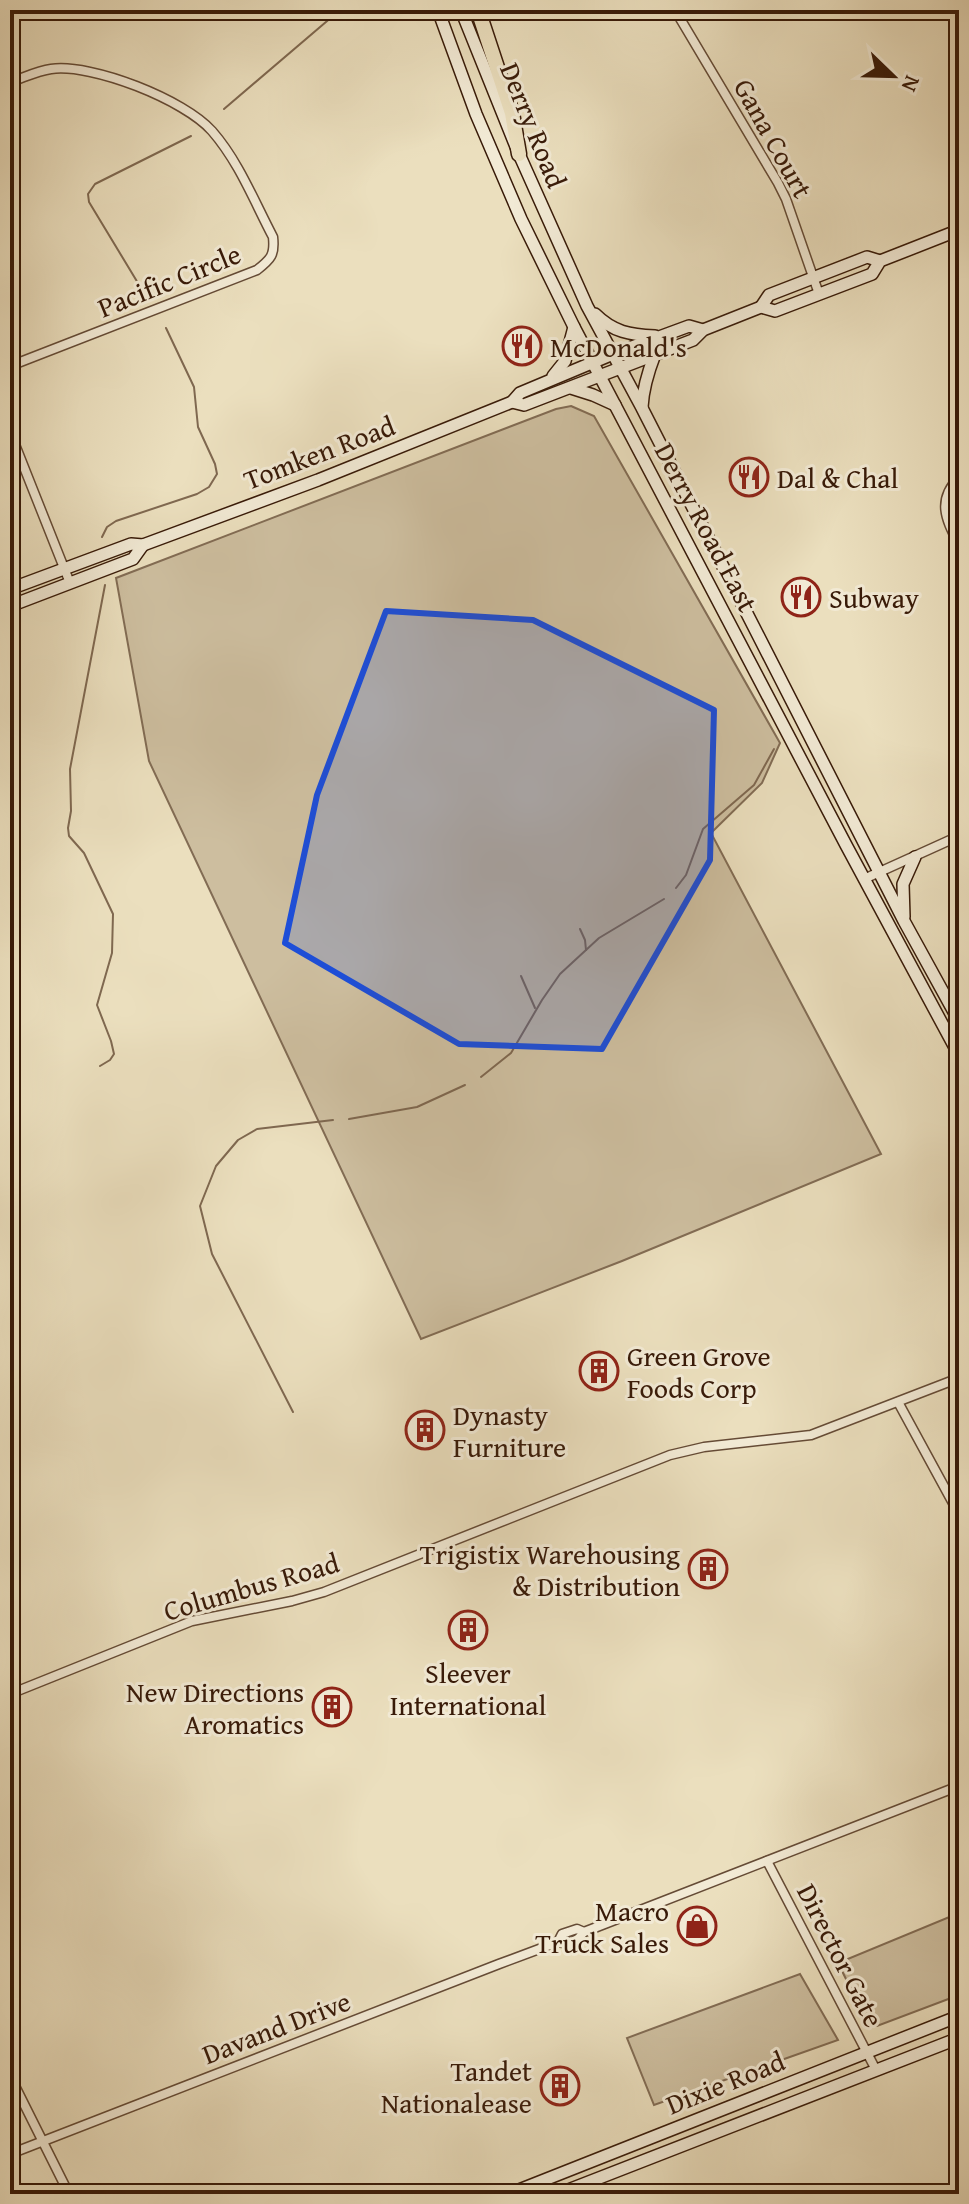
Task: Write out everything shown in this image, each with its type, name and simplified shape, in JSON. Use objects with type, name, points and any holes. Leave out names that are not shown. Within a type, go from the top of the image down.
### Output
[{"type":"highway","points":[[478,10],[512,113],[519,154]]},
{"type":"main road","name":"Derry Road East","points":[[438,10],[476,114],[515,206],[574,327],[959,1055]]},
{"type":"main road","name":"Derry Road","points":[[461,10],[545,214]]},
{"type":"main road","name":"Derry Road East","points":[[545,214],[587,306],[904,921],[959,1021]]},
{"type":"main road","name":"Tomken Road","points":[[761,307],[775,311],[872,274],[880,261],[959,230]]},
{"type":"main road","name":"Tomken Road","points":[[512,402],[524,405],[693,340],[703,330],[761,307],[769,295],[867,257],[880,261]]},
{"type":"main road","points":[[587,306],[603,323],[617,331],[660,337]]},
{"type":"main road","name":"Tomken Road","points":[[10,589],[131,544],[143,545],[318,480],[512,402],[520,393],[613,354],[689,326],[703,330]]},
{"type":"main road","points":[[550,379],[565,361],[574,327]]},
{"type":"main road","points":[[642,408],[642,395],[655,354]]},
{"type":"main road","points":[[571,388],[615,405]]},
{"type":"main road","name":"Tomken Road","points":[[10,606],[133,559],[143,545]]},
{"type":"main road","points":[[904,921],[903,884],[915,857]]},
{"type":"main road","name":"Dixie Road","points":[[509,2194],[959,2016]]},
{"type":"main road","name":"Dixie Road","points":[[558,2194],[959,2038]]},
{"type":"street","name":"Gana Court","points":[[675,10],[778,183],[819,294]]},
{"type":"street","name":"Pacific Circle","points":[[10,82],[51,69],[84,70],[170,100],[193,113],[211,129],[227,150],[273,237],[275,248],[269,261],[257,270],[10,366]]},
{"type":"street","points":[[10,432],[70,583]]},
{"type":"street","points":[[959,477],[945,499],[946,520],[959,545]]},
{"type":"street","points":[[864,879],[959,836]]},
{"type":"street","name":"Columbus Road","points":[[10,1694],[192,1621],[324,1592],[678,1452],[811,1435],[959,1378]]},
{"type":"street","points":[[898,1402],[959,1514]]},
{"type":"street","name":"Davand Drive","points":[[10,2154],[558,1942],[566,1944],[579,1939],[584,1932],[959,1786]]},
{"type":"street","name":"Director Gate","points":[[767,1861],[876,2070]]},
{"type":"street","points":[[10,2076],[69,2194]]},
{"type":"highlighted area","points":[[386,611],[533,620],[714,710],[710,860],[602,1049],[459,1044],[285,943],[317,795]]},
{"type":"shaded area","points":[[571,406],[594,416],[780,743],[762,783],[711,833],[881,1154],[622,1261],[421,1339],[149,761],[116,578],[556,409]]},
{"type":"shaded area","points":[[959,1913],[959,1995],[877,2026],[869,2025],[838,1963]]},
{"type":"shaded area","points":[[800,1974],[838,2040],[654,2105],[627,2038]]},
{"type":"waterway","points":[[224,109],[340,10]]},
{"type":"waterway","points":[[144,293],[89,202],[88,194],[95,184],[191,136]]},
{"type":"waterway","points":[[102,537],[107,527],[116,521],[197,494],[209,487],[217,474],[198,427],[194,387],[166,328]]},
{"type":"waterway","points":[[100,1066],[114,1054],[97,1005],[112,953],[113,914],[84,853],[69,836],[68,828],[71,811],[70,769],[105,585]]},
{"type":"waterway","points":[[676,888],[686,875],[703,829],[754,785],[774,749]]},
{"type":"waterway","points":[[481,1077],[511,1053],[560,974],[599,938],[664,899]]},
{"type":"waterway","points":[[580,929],[586,950]]},
{"type":"waterway","points":[[521,976],[535,1008]]},
{"type":"waterway","points":[[349,1119],[417,1107],[465,1085]]},
{"type":"waterway","points":[[293,1412],[212,1254],[200,1206],[216,1166],[238,1140],[257,1129],[333,1120]]},
{"type":"place","name":"McDonald's","points":[[522,346]]},
{"type":"place","name":"Dal & Chal","points":[[749,477]]},
{"type":"place","name":"Subway","points":[[801,597]]},
{"type":"place","name":"Green Grove Foods Corp","points":[[599,1371]]},
{"type":"place","name":"Dynasty Furniture","points":[[425,1430]]},
{"type":"place","name":"Trigistix Warehousing & Distribution","points":[[708,1569]]},
{"type":"place","name":"Sleever International","points":[[468,1630]]},
{"type":"place","name":"New Directions Aromatics","points":[[332,1707]]},
{"type":"place","name":"Macro Truck Sales","points":[[697,1926]]},
{"type":"place","name":"Tandet Nationalease","points":[[560,2086]]}]
